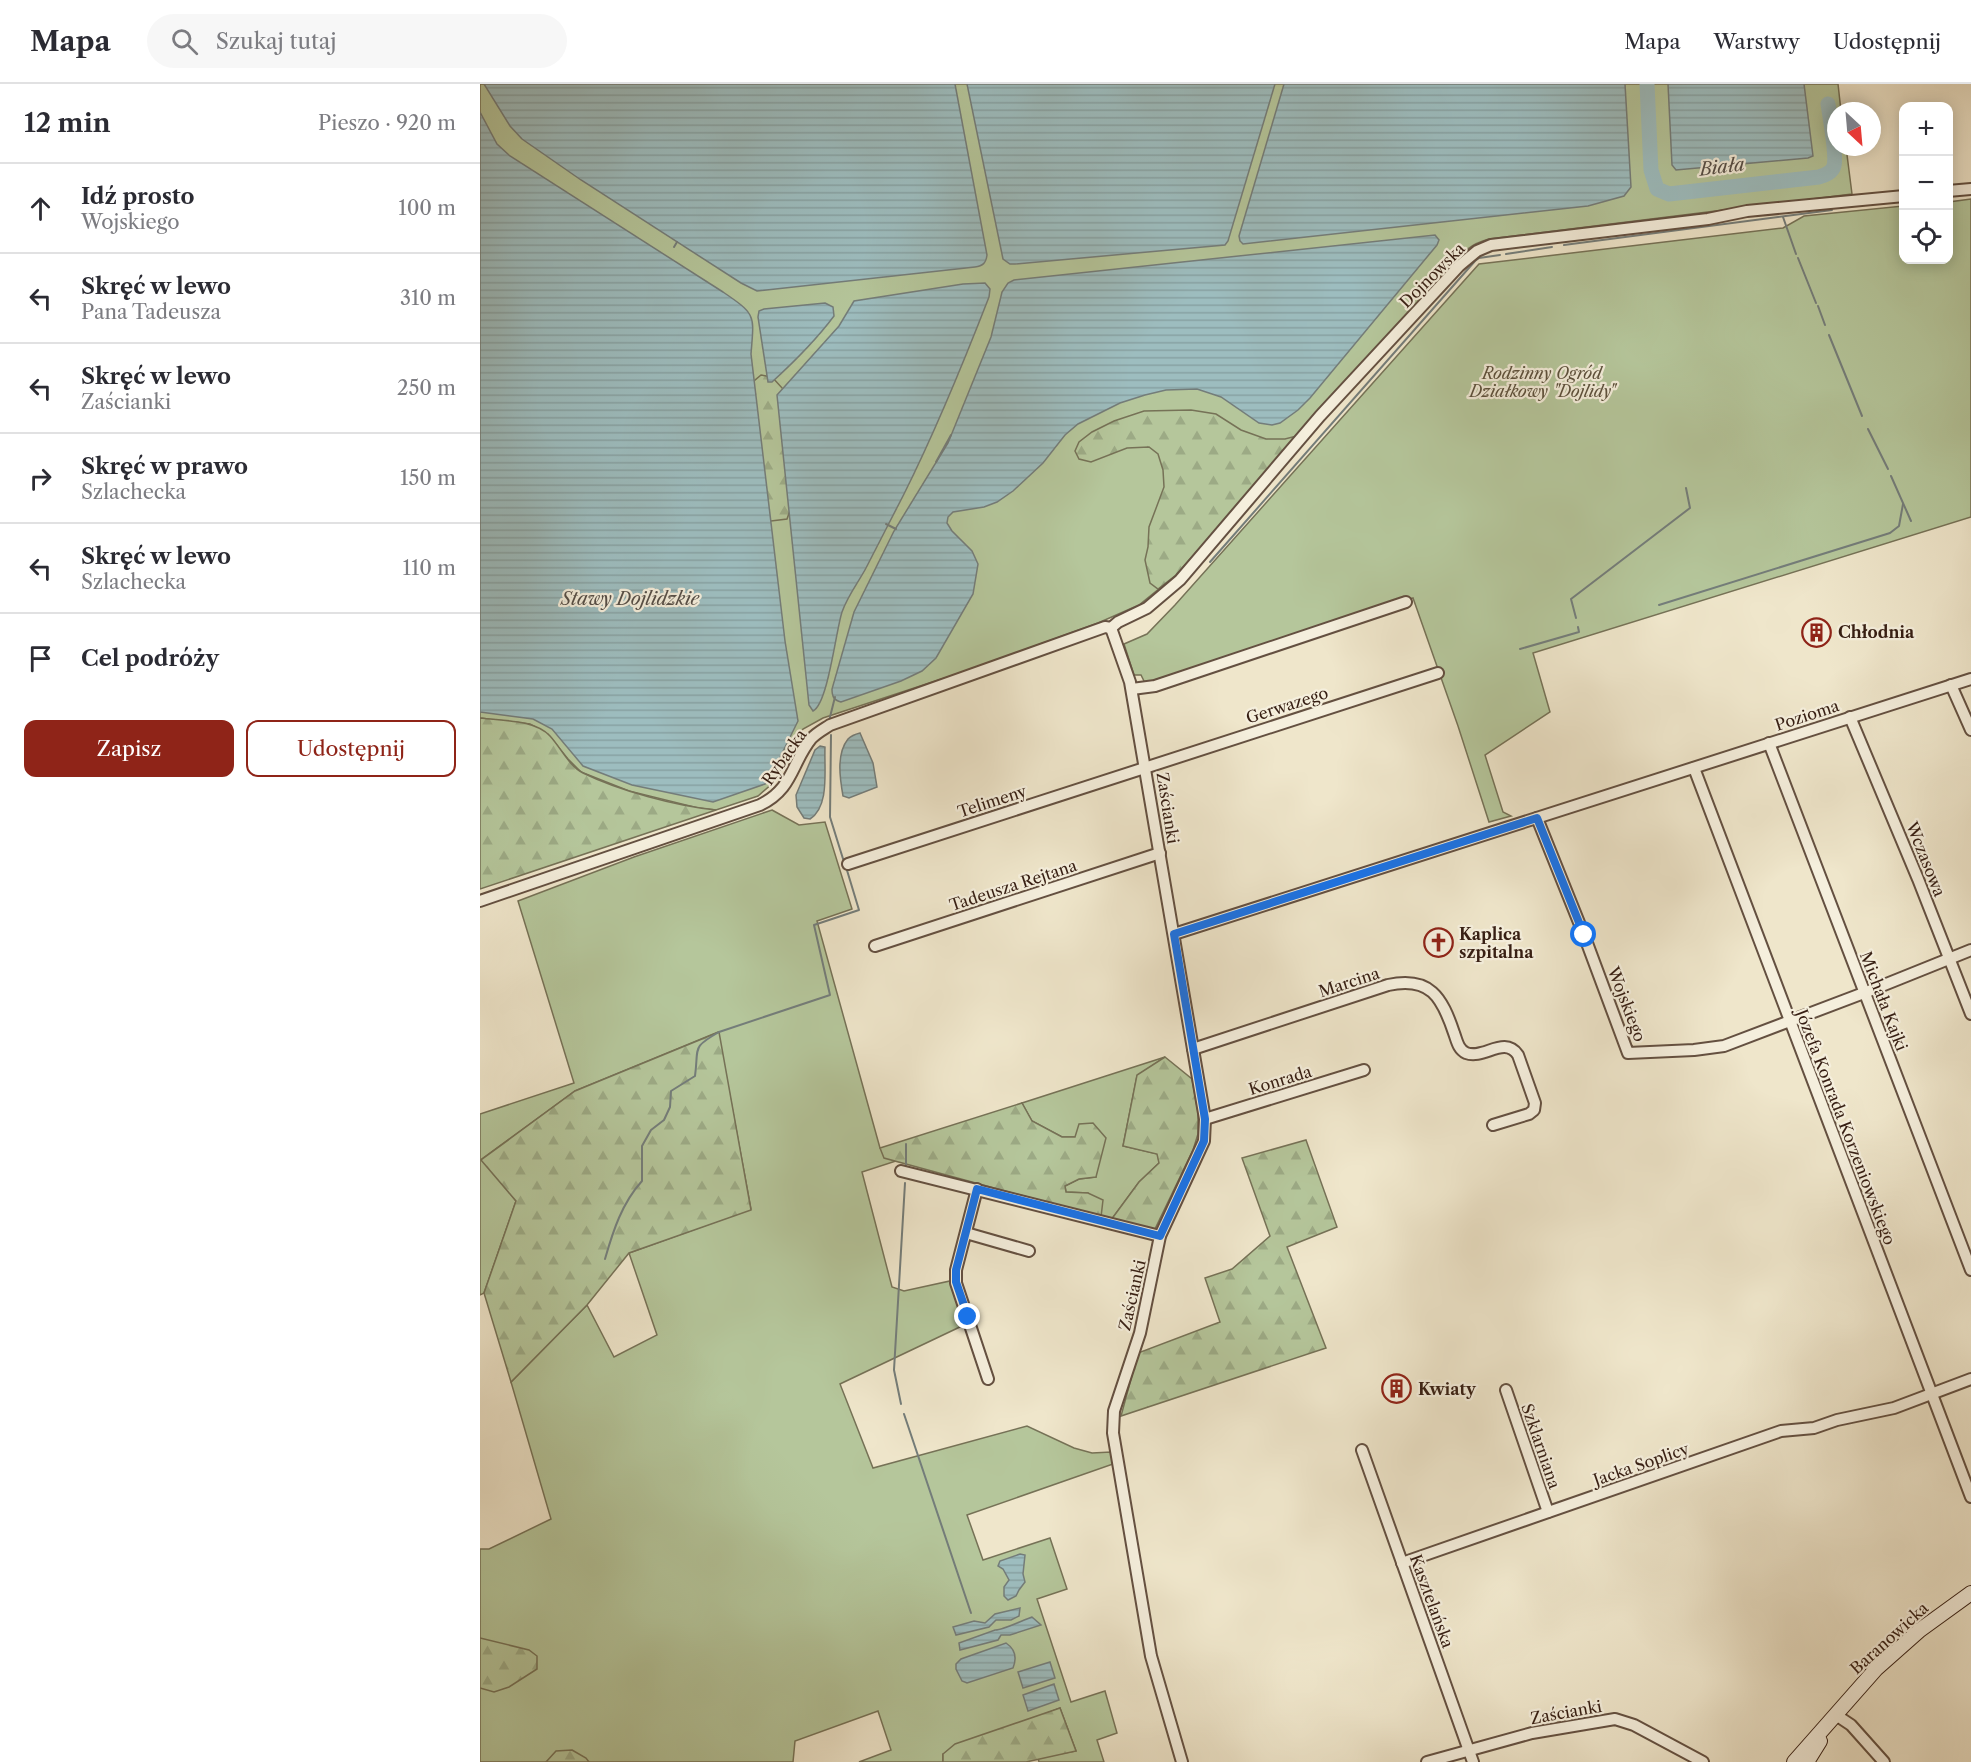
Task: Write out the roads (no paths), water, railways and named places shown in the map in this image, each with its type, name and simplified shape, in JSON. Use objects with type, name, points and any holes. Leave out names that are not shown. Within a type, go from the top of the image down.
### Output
[{"type":"street","points":[[1953,191],[1971,189]]},
{"type":"street","name":"Dojnowska","points":[[1111,628],[1118,622],[1147,608],[1180,580],[1320,416],[1459,266],[1477,251],[1491,245],[1669,224],[1747,211],[1899,196]]},
{"type":"street","points":[[1132,689],[1155,686],[1406,602]]},
{"type":"street","name":"Rybacka","points":[[480,901],[760,805],[772,799],[782,789],[811,739],[830,725],[1105,627],[1111,628]]},
{"type":"street","name":"Zaścianki","points":[[1111,628],[1132,689],[1205,1119],[1204,1141],[1160,1236],[1140,1333],[1114,1411],[1113,1433],[1151,1656],[1182,1762]]},
{"type":"street","name":"Gerwazego","points":[[1146,766],[1438,673]]},
{"type":"street","name":"Pozioma","points":[[1174,934],[1971,679]]},
{"type":"street","points":[[1951,685],[1971,730]]},
{"type":"street","name":"Wczasowa","points":[[1850,717],[1918,879],[1971,1014]]},
{"type":"street","name":"Michała Kajki","points":[[1769,743],[1971,1270]]},
{"type":"street","name":"Telimeny","points":[[848,864],[1146,766]]},
{"type":"street","name":"Józefa Konrada Korzeniowskiego","points":[[1694,768],[1971,1497]]},
{"type":"street","name":"Wojskiego","points":[[1537,818],[1628,1053],[1724,1046],[1789,1020]]},
{"type":"street","name":"Tadeusza Rejtana","points":[[875,946],[1160,854]]},
{"type":"street","points":[[1789,1020],[1971,950]]},
{"type":"street","name":"Marcina","points":[[1193,1049],[1388,985],[1400,982],[1417,984],[1428,987],[1438,996],[1448,1013],[1459,1047],[1463,1051],[1468,1054],[1509,1047],[1518,1055],[1535,1103],[1534,1110],[1529,1114],[1493,1125]]},
{"type":"street","name":"Konrada","points":[[1205,1119],[1364,1070]]},
{"type":"street","points":[[901,1171],[1160,1236]]},
{"type":"street","points":[[977,1189],[956,1270],[956,1282],[988,1379]]},
{"type":"street","points":[[966,1233],[1029,1251]]},
{"type":"street","name":"Jacka Soplicy","points":[[1402,1563],[1781,1431],[1814,1428],[1837,1420],[1894,1408],[1971,1379]]},
{"type":"street","name":"Szklarniana","points":[[1506,1390],[1548,1512]]},
{"type":"street","name":"Kasztelańska","points":[[1362,1450],[1473,1762]]},
{"type":"street","name":"Baranowicka","points":[[1794,1762],[1854,1693],[1900,1647],[1937,1616],[1971,1593]]},
{"type":"street","points":[[1836,1715],[1851,1725],[1884,1762]]},
{"type":"street","name":"Baranowicka","points":[[1807,1762],[1836,1715]]},
{"type":"street","name":"Zaścianki","points":[[1427,1762],[1532,1733],[1615,1719],[1634,1725],[1703,1762]]},
{"type":"water","points":[[484,84],[955,84],[987,255],[986,260],[984,264],[975,267],[757,291],[581,180],[522,139],[510,126]]},
{"type":"water","points":[[967,84],[1275,84],[1225,245],[1010,264],[1003,259]]},
{"type":"water","points":[[1284,84],[1625,84],[1631,187],[1624,196],[1588,206],[1243,244],[1239,236]]},
{"type":"water","points":[[1668,84],[1804,84],[1813,156],[1676,170],[1672,165]]},
{"type":"water","name":"Stawy Dojlidzkie","points":[[480,112],[497,144],[510,156],[723,292],[748,311],[751,317],[753,331],[751,354],[785,641],[798,721],[765,784],[713,802],[632,785],[583,766],[552,729],[533,719],[480,712]]},
{"type":"water","points":[[1435,235],[1439,240],[1437,245],[1310,398],[1280,423],[1272,425],[1259,423],[1221,397],[1197,389],[1166,390],[1145,395],[1120,403],[1078,424],[1065,435],[1043,463],[1013,491],[997,502],[984,507],[953,512],[948,517],[947,523],[972,551],[978,564],[973,594],[936,658],[922,671],[901,681],[841,702],[834,698],[832,689],[854,612],[894,531],[948,443],[991,337],[1002,292],[1008,283],[1014,280]]},
{"type":"water","points":[[985,283],[990,289],[989,297],[938,421],[904,494],[844,606],[823,695],[813,711],[809,705],[777,395],[839,326],[854,301],[963,284]]},
{"type":"water","points":[[825,303],[833,307],[834,316],[797,359],[772,382],[768,382],[759,311]]},
{"type":"water","points":[[860,733],[873,763],[877,787],[849,798],[843,796],[840,759],[848,739]]},
{"type":"water","points":[[820,746],[825,747],[825,787],[821,806],[810,819],[804,818],[797,807],[796,795],[815,750]]},
{"type":"water","points":[[1020,1554],[1025,1555],[1023,1574],[1025,1582],[1016,1596],[1008,1600],[1004,1596],[1004,1587],[1009,1580],[1003,1569],[998,1566],[1000,1561]]},
{"type":"water","points":[[1020,1608],[1019,1616],[1011,1620],[996,1620],[989,1627],[956,1635],[953,1627],[974,1621],[985,1623],[995,1614]]},
{"type":"water","points":[[1032,1617],[1041,1625],[1010,1635],[1001,1635],[998,1640],[960,1650],[959,1643]]},
{"type":"water","points":[[1006,1643],[1014,1654],[1013,1668],[967,1683],[962,1681],[956,1669],[956,1664],[961,1659]]},
{"type":"water","points":[[1050,1662],[1055,1678],[1023,1688],[1018,1672]]},
{"type":"water","points":[[1054,1684],[1059,1700],[1028,1711],[1023,1695]]},
{"type":"waterway","name":"Biała","points":[[1647,84],[1651,170],[1657,189],[1669,194],[1819,177],[1832,170],[1835,156]]},
{"type":"waterway","points":[[1564,245],[1832,210]]},
{"type":"waterway","points":[[1783,217],[1796,254]]},
{"type":"waterway","points":[[674,247],[677,242]]},
{"type":"waterway","points":[[1506,254],[1552,247]]},
{"type":"waterway","points":[[1210,562],[1475,261],[1479,258],[1500,255]]},
{"type":"waterway","points":[[1798,258],[1816,303]]},
{"type":"waterway","points":[[1818,306],[1825,325]]},
{"type":"waterway","points":[[1829,335],[1862,416]]},
{"type":"waterway","points":[[1868,429],[1888,469]]},
{"type":"waterway","points":[[936,462],[951,435]]},
{"type":"waterway","points":[[1891,476],[1911,521]]},
{"type":"waterway","points":[[1576,618],[1571,599],[1690,508],[1686,488]]},
{"type":"waterway","points":[[1659,605],[1890,533],[1899,526],[1903,504]]},
{"type":"waterway","points":[[886,524],[896,529]]},
{"type":"waterway","points":[[1520,649],[1579,632],[1578,627]]},
{"type":"waterway","points":[[829,721],[835,697]]},
{"type":"waterway","points":[[831,735],[830,817],[844,862]]},
{"type":"waterway","points":[[605,1259],[624,1208],[642,1181],[642,1146],[651,1130],[664,1120],[670,1107],[671,1091],[695,1076],[700,1045],[719,1032],[830,995],[814,925],[859,910],[846,867]]},
{"type":"waterway","points":[[906,1144],[906,1165]]},
{"type":"waterway","points":[[901,1404],[894,1370],[905,1183]]},
{"type":"waterway","points":[[904,1414],[971,1613]]},
{"type":"place","name":"Chłodnia","points":[[1817,632]]},
{"type":"place","name":"Kaplica szpitalna","points":[[1438,943]]},
{"type":"place","name":"Kwiaty","points":[[1397,1389]]},
{"type":"park label","name":"Rodzinny Ogród Działkowy \"Dojlidy\"","points":[[1542,382]]}]
